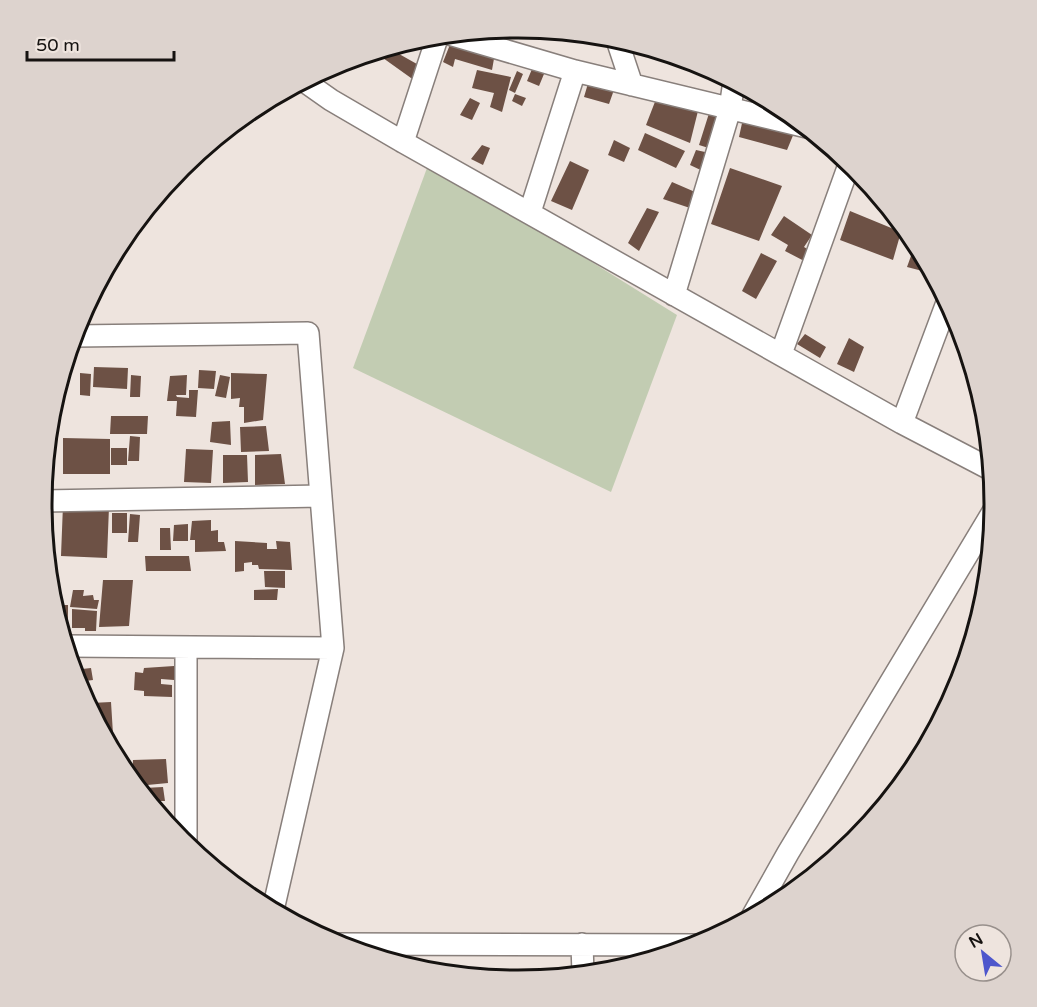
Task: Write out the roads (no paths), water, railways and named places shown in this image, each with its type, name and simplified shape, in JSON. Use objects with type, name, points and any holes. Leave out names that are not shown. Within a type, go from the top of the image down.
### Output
[{"type":"street","points":[[469,40],[575,71],[785,122]]},
{"type":"street","points":[[403,142],[435,45]]},
{"type":"street","points":[[620,48],[632,85]]},
{"type":"street","points":[[530,212],[575,71]]},
{"type":"street","points":[[312,86],[403,142],[902,423],[983,465]]},
{"type":"street","points":[[674,295],[730,109],[733,90]]},
{"type":"street","points":[[781,354],[846,172]]},
{"type":"street","points":[[902,423],[943,313]]},
{"type":"street","points":[[84,336],[308,333],[333,648],[275,901]]},
{"type":"street","points":[[52,503],[321,496]]},
{"type":"street","points":[[760,901],[984,527]]},
{"type":"street","points":[[75,646],[333,648]]},
{"type":"street","points":[[186,647],[186,830]]},
{"type":"street","points":[[388,951],[582,944],[669,945]]},
{"type":"street","points":[[582,944],[583,965]]}]
